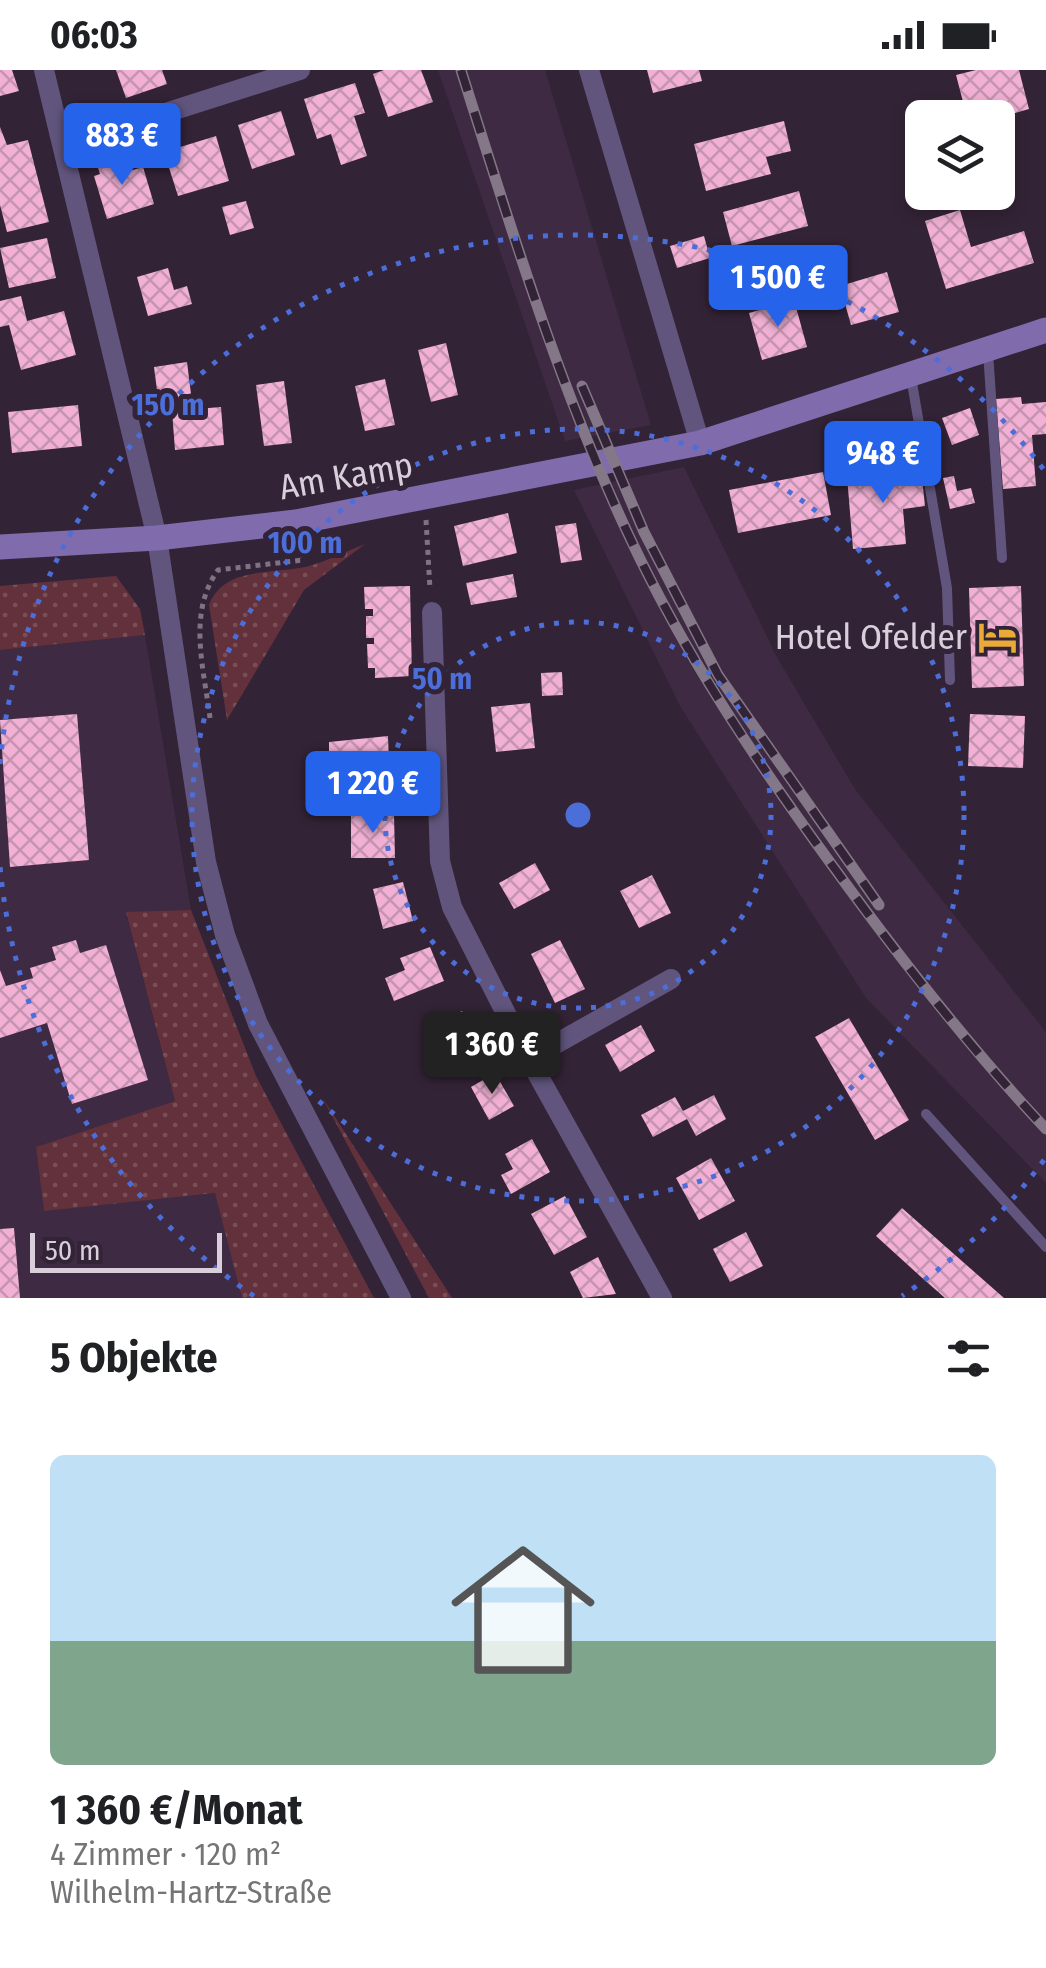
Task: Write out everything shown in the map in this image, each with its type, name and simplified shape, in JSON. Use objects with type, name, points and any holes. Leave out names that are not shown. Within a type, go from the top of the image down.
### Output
[{"type":"main road","name":"Am Kamp","points":[[0,547],[157,538],[296,522],[700,443],[1046,330]]},
{"type":"street","points":[[44,70],[157,538],[206,862],[226,935],[258,1024],[401,1298]]},
{"type":"street","points":[[65,145],[300,70]]},
{"type":"street","points":[[589,70],[700,443]]},
{"type":"street","points":[[432,612],[440,861],[452,907],[529,1059],[662,1298]]},
{"type":"street","points":[[529,1059],[671,979]]},
{"type":"lane","points":[[988,351],[1002,558]]},
{"type":"lane","points":[[911,376],[947,588],[950,680]]},
{"type":"lane","points":[[926,1114],[1046,1247]]},
{"type":"path","points":[[428,496],[432,612]]},
{"type":"path","points":[[211,730],[199,615],[203,590],[218,570],[304,560],[296,522]]},
{"type":"shaded area","points":[[438,70],[545,70],[651,425],[565,441]]},
{"type":"shaded area","points":[[684,467],[779,661],[855,789],[1046,1032],[1046,1183],[866,998],[680,706],[574,490]]},
{"type":"shaded area","points":[[365,544],[304,590],[227,720],[209,605],[216,593],[237,578],[305,567]]},
{"type":"shaded area","points":[[116,576],[140,609],[145,635],[0,650],[0,586]]},
{"type":"shaded area","points":[[145,635],[191,910],[126,913],[175,1101],[36,1147],[44,1210],[216,1193],[242,1298],[0,1298],[0,650]]},
{"type":"shaded area","points":[[191,910],[256,1076],[374,1298],[242,1298],[215,1193],[44,1211],[36,1147],[175,1101],[126,912]]},
{"type":"shaded area","points":[[322,1097],[452,1298],[429,1298]]},
{"type":"building","points":[[0,70],[12,70],[19,91],[0,96]]},
{"type":"building","points":[[116,70],[162,70],[167,84],[126,98]]},
{"type":"building","points":[[384,70],[421,70],[433,102],[388,117],[373,74]]},
{"type":"building","points":[[647,70],[699,70],[702,81],[653,93]]},
{"type":"building","points":[[976,70],[1019,70],[1029,109],[1015,113],[1015,100],[963,100],[956,75]]},
{"type":"building","points":[[355,83],[365,113],[354,116],[367,156],[341,165],[331,134],[317,139],[304,99]]},
{"type":"building","points":[[281,111],[295,155],[252,169],[238,125]]},
{"type":"building","points":[[784,121],[791,151],[766,157],[771,174],[706,191],[694,144]]},
{"type":"building","points":[[0,127],[7,145],[28,140],[49,222],[7,232],[0,205]]},
{"type":"building","points":[[216,136],[229,181],[178,196],[164,152]]},
{"type":"building","points":[[120,154],[126,172],[143,167],[154,204],[107,219],[94,176],[100,174],[96,162]]},
{"type":"building","points":[[799,191],[808,226],[732,246],[723,212]]},
{"type":"building","points":[[246,201],[254,228],[230,235],[222,207]]},
{"type":"building","points":[[960,210],[971,247],[1024,231],[1034,263],[946,289],[925,221]]},
{"type":"building","points":[[704,236],[710,258],[677,268],[670,246]]},
{"type":"building","points":[[47,238],[56,278],[9,288],[0,248]]},
{"type":"building","points":[[168,268],[174,290],[187,286],[192,304],[148,316],[137,277]]},
{"type":"building","points":[[887,272],[899,312],[851,325],[840,286]]},
{"type":"building","points":[[21,296],[27,321],[64,311],[76,355],[21,370],[9,325],[0,327],[0,301]]},
{"type":"building","points":[[794,300],[807,347],[762,360],[749,313]]},
{"type":"building","points":[[446,343],[458,395],[431,402],[418,350]]},
{"type":"building","points":[[187,362],[192,402],[159,406],[154,367]]},
{"type":"building","points":[[385,379],[395,425],[365,431],[355,386]]},
{"type":"building","points":[[284,381],[292,443],[264,446],[256,385]]},
{"type":"building","points":[[1021,397],[1022,404],[1046,402],[1046,434],[1032,435],[1036,486],[1003,489],[996,399]]},
{"type":"building","points":[[78,405],[82,446],[12,453],[8,412]]},
{"type":"building","points":[[221,407],[224,445],[175,450],[172,411]]},
{"type":"building","points":[[970,408],[979,435],[952,445],[942,418]]},
{"type":"building","points":[[921,469],[925,506],[903,509],[906,544],[853,549],[847,476]]},
{"type":"building","points":[[823,472],[831,515],[738,533],[729,490]]},
{"type":"building","points":[[954,476],[957,491],[971,488],[975,503],[950,509],[943,478]]},
{"type":"building","points":[[508,513],[517,553],[463,566],[454,526]]},
{"type":"building","points":[[576,523],[582,560],[561,563],[555,526]]},
{"type":"building","points":[[513,574],[517,597],[471,605],[466,583]]},
{"type":"building","points":[[410,586],[412,676],[375,678],[375,668],[368,668],[367,644],[374,644],[374,638],[366,638],[366,616],[373,616],[373,609],[365,609],[364,587]]},
{"type":"building","name":"Hotel Ofelder","points":[[1021,586],[1024,686],[972,688],[969,588]]},
{"type":"building","points":[[562,672],[563,695],[542,696],[541,673]]},
{"type":"building","points":[[530,703],[535,748],[496,752],[491,707]]},
{"type":"building","points":[[77,714],[89,860],[10,867],[0,720]]},
{"type":"building","points":[[970,714],[1025,716],[1023,768],[968,766]]},
{"type":"building","points":[[388,736],[390,788],[355,789],[354,760],[329,761],[329,742]]},
{"type":"building","points":[[394,814],[395,858],[351,858],[351,815]]},
{"type":"building","points":[[535,863],[550,890],[514,909],[499,883]]},
{"type":"building","points":[[652,875],[671,913],[639,928],[620,891]]},
{"type":"building","points":[[403,882],[413,921],[383,929],[373,889]]},
{"type":"building","points":[[76,940],[80,953],[106,945],[148,1080],[72,1104],[47,1023],[0,1038],[0,970],[6,986],[33,978],[30,968],[56,960],[52,947]]},
{"type":"building","points":[[560,940],[585,989],[555,1003],[531,954]]},
{"type":"building","points":[[430,947],[444,981],[394,1001],[385,978],[405,970],[400,958]]},
{"type":"building","points":[[462,1011],[481,1045],[455,1059],[436,1025]]},
{"type":"building","points":[[849,1018],[909,1120],[875,1140],[815,1037]]},
{"type":"building","points":[[641,1025],[655,1051],[620,1072],[605,1045]]},
{"type":"building","points":[[495,1073],[514,1106],[489,1120],[471,1087]]},
{"type":"building","points":[[714,1095],[726,1119],[696,1136],[687,1119],[653,1137],[641,1115],[675,1097],[683,1111]]},
{"type":"building","points":[[532,1139],[550,1172],[511,1194],[501,1175],[513,1169],[505,1154]]},
{"type":"building","points":[[711,1158],[735,1201],[699,1220],[676,1178]]},
{"type":"building","points":[[565,1196],[587,1237],[554,1255],[531,1214]]},
{"type":"building","points":[[902,1208],[1004,1298],[945,1298],[920,1276],[876,1236]]},
{"type":"building","points":[[14,1228],[20,1298],[0,1298],[0,1229]]},
{"type":"building","points":[[746,1232],[763,1266],[730,1282],[713,1249]]},
{"type":"building","points":[[598,1257],[616,1294],[583,1298],[570,1272]]},
{"type":"railway","points":[[461,70],[538,307],[581,424],[630,538],[674,624],[749,747],[857,899],[962,1033],[1046,1129]]},
{"type":"railway","points":[[582,386],[644,532],[718,675],[879,905]]},
{"type":"place","name":"Hotel Ofelder","points":[[997,637]]}]
